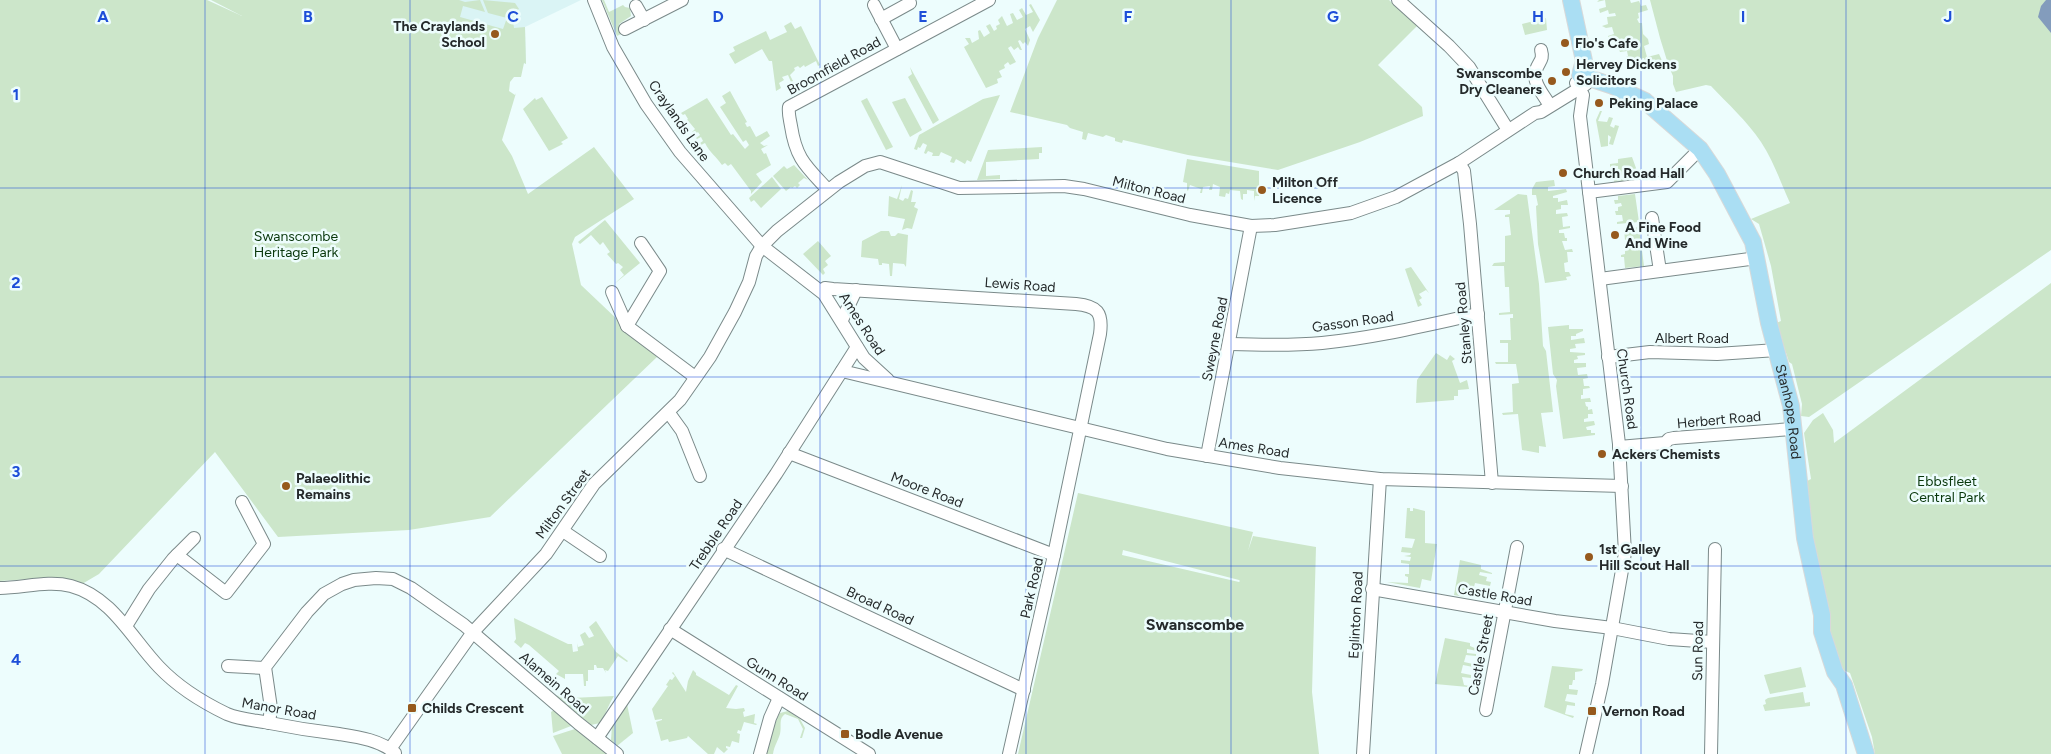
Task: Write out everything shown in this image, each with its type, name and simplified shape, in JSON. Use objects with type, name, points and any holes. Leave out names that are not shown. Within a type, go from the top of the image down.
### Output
[{"type":"main road","points":[[1571,0],[1579,30],[1580,80]]},
{"type":"main road","name":"Stanhope Road","points":[[1580,80],[1613,86],[1643,100],[1700,149],[1750,234],[1757,258],[1768,322],[1791,406],[1805,538],[1822,616],[1822,632],[1834,672],[1844,685],[1866,754]]},
{"type":"street","name":"Craylands Lane","points":[[594,0],[613,47],[646,104],[684,159],[762,246]]},
{"type":"street","points":[[625,29],[682,0]]},
{"type":"street","name":"Broomfield Road","points":[[828,190],[805,166],[797,154],[789,108],[989,0]]},
{"type":"street","points":[[1398,0],[1407,10],[1442,39],[1468,67],[1508,130]]},
{"type":"street","points":[[881,19],[910,3]]},
{"type":"street","name":"Broomfield Road","points":[[874,5],[897,49]]},
{"type":"street","points":[[636,6],[644,20]]},
{"type":"street","points":[[1541,50],[1543,58],[1536,70],[1535,76],[1539,89],[1547,101]]},
{"type":"street","name":"Milton Road","points":[[762,246],[777,231],[828,190],[865,166],[880,162],[959,188],[1064,186],[1084,189],[1170,211],[1251,226],[1293,223],[1360,211],[1405,193],[1459,163],[1535,113],[1541,112],[1580,80]]},
{"type":"street","name":"Milton Road","points":[[1535,113],[1547,101],[1580,80]]},
{"type":"street","name":"Church Road","points":[[1580,80],[1583,97],[1580,116],[1619,447],[1625,561],[1593,730],[1586,754]]},
{"type":"street","points":[[1589,192],[1667,182],[1700,149]]},
{"type":"street","name":"Stanley Road","points":[[1459,163],[1463,168],[1466,190],[1492,483]]},
{"type":"street","points":[[1652,218],[1660,272]]},
{"type":"street","name":"Sweyne Road","points":[[1207,456],[1230,344],[1251,226]]},
{"type":"street","points":[[627,326],[660,271],[641,243]]},
{"type":"street","name":"Ames Road","points":[[762,246],[828,298],[869,364],[890,382]]},
{"type":"street","name":"Milton Street","points":[[393,751],[473,632],[539,562],[563,531],[599,478],[680,400],[714,350],[739,305],[750,280],[756,256],[762,246]]},
{"type":"street","points":[[1600,279],[1757,258]]},
{"type":"street","name":"Lewis Road","points":[[821,291],[825,288],[1069,303],[1093,307],[1099,314],[1101,326],[1081,428]]},
{"type":"street","points":[[842,320],[856,290]]},
{"type":"street","points":[[612,292],[627,326],[695,377]]},
{"type":"street","name":"Gasson Road","points":[[1230,344],[1289,345],[1324,343],[1384,334],[1478,314]]},
{"type":"street","name":"Trebble Road","points":[[597,738],[789,453],[857,347]]},
{"type":"street","name":"Albert Road","points":[[1608,356],[1650,352],[1717,354],[1777,350]]},
{"type":"street","name":"Ames Road","points":[[842,371],[1207,456],[1305,471],[1380,479],[1622,486]]},
{"type":"street","points":[[669,412],[682,431],[700,476]]},
{"type":"street","name":"Park Road","points":[[1009,754],[1081,428]]},
{"type":"street","name":"Herbert Road","points":[[1619,447],[1665,443],[1668,439],[1674,438],[1792,429]]},
{"type":"street","name":"Moore Road","points":[[789,453],[1054,555]]},
{"type":"street","name":"Eglinton Road","points":[[1364,754],[1372,589],[1380,479]]},
{"type":"street","points":[[177,555],[226,593],[264,544],[242,502]]},
{"type":"street","points":[[563,531],[600,556]]},
{"type":"street","points":[[126,626],[149,589],[194,538]]},
{"type":"street","name":"Castle Street","points":[[1486,710],[1517,547]]},
{"type":"street","name":"Broad Road","points":[[723,549],[1024,690]]},
{"type":"street","name":"Sun Road","points":[[1711,754],[1715,549]]},
{"type":"street","points":[[269,723],[271,708],[265,668],[296,625],[319,598],[338,586],[359,579],[389,578],[401,582],[473,632]]},
{"type":"street","name":"Manor Road","points":[[0,588],[43,584],[73,587],[91,595],[126,626],[159,668],[190,693],[233,716],[362,738],[393,751]]},
{"type":"street","name":"Castle Road","points":[[1372,589],[1555,621],[1612,628]]},
{"type":"street","points":[[1612,628],[1669,639],[1714,642]]},
{"type":"street","name":"Gunn Road","points":[[670,629],[869,754]]},
{"type":"street","name":"Alamein Road","points":[[473,632],[617,754]]},
{"type":"street","points":[[228,666],[265,668]]},
{"type":"street","points":[[760,754],[770,718],[779,698]]},
{"type":"shaded area","name":"The Craylands School","points":[[368,0],[581,0],[525,27],[526,64],[501,51]]},
{"type":"green space","name":"Swanscombe Heritage Park","points":[[0,0],[207,0],[242,16],[211,0],[459,0],[465,2],[480,0],[485,12],[463,6],[460,17],[503,29],[507,18],[488,13],[483,0],[515,3],[519,9],[512,13],[514,28],[525,27],[526,64],[524,63],[521,77],[514,77],[510,82],[509,91],[515,95],[516,93],[502,140],[512,156],[528,194],[594,147],[634,199],[575,237],[572,244],[581,285],[657,357],[490,517],[409,530],[278,537],[215,452],[99,574],[82,584],[32,579],[0,581]]},
{"type":"green space","points":[[602,0],[604,0],[609,12],[623,5],[630,8],[631,16],[619,24],[623,33],[617,36]]},
{"type":"green space","points":[[1057,0],[1389,0],[1417,26],[1378,65],[1422,107],[1423,116],[1360,142],[1278,170],[1188,155],[1123,140],[1122,143],[1106,135],[1103,137],[1088,133],[1086,140],[1082,139],[1083,132],[1070,128],[1067,125],[1010,112],[1038,38]]},
{"type":"green space","points":[[1605,0],[1630,0],[1631,3],[1639,1],[1641,6],[1646,5],[1648,10],[1638,13],[1639,18],[1637,19],[1639,23],[1642,23],[1643,34],[1648,39],[1649,44],[1644,46],[1647,57],[1659,54],[1664,65],[1641,71],[1637,66],[1645,62],[1644,58],[1629,62],[1629,59],[1626,59],[1628,56],[1627,51],[1620,52],[1618,47],[1623,45],[1621,40],[1614,42],[1612,38],[1609,39],[1608,36],[1614,34],[1612,27],[1606,28],[1602,26],[1608,24],[1607,17],[1616,16],[1615,13],[1609,14],[1608,10],[1600,13],[1599,9],[1606,7]]},
{"type":"green space","points":[[1650,0],[2051,0],[2051,250],[1809,417],[1801,416],[1802,404],[1792,364],[1789,362],[1776,323],[1781,321],[1771,266],[1759,224],[1751,219],[1790,203],[1773,164],[1756,134],[1711,86],[1706,85],[1676,92]]},
{"type":"green space","points":[[1031,4],[1040,20],[1033,32],[1030,26],[1025,29],[1030,40],[1028,46],[1020,40],[1018,41],[1022,50],[1018,47],[1014,50],[1011,46],[1008,48],[1016,62],[1010,65],[1008,62],[1004,65],[1005,68],[999,71],[1002,77],[997,79],[998,83],[986,88],[964,47],[969,44],[965,38],[970,38],[972,43],[979,39],[978,31],[980,30],[984,37],[990,33],[986,26],[990,24],[994,31],[997,29],[996,26],[1000,24],[998,20],[1002,16],[1007,26],[1013,23],[1010,14],[1013,13],[1017,20],[1023,17],[1019,10],[1022,8],[1026,15],[1033,12],[1029,5]]},
{"type":"green space","points":[[1546,18],[1547,30],[1525,35],[1522,24]]},
{"type":"green space","points":[[791,22],[795,29],[801,26],[820,65],[818,66],[816,61],[805,67],[804,65],[800,68],[798,66],[794,68],[795,70],[790,75],[793,81],[791,82],[788,75],[782,77],[784,80],[779,83],[781,88],[776,91],[772,61],[769,61],[762,49],[735,64],[729,54],[735,51],[733,47],[766,31],[770,40],[787,32],[784,26]]},
{"type":"green space","points":[[910,67],[939,120],[933,124],[908,77],[912,74]]},
{"type":"green space","points":[[730,91],[747,122],[745,123],[747,127],[750,126],[756,137],[767,131],[770,136],[760,143],[764,146],[768,145],[761,149],[764,154],[766,153],[771,165],[756,174],[762,182],[751,194],[751,191],[731,164],[728,166],[725,163],[722,165],[705,143],[701,145],[700,143],[703,141],[701,137],[696,138],[700,135],[698,132],[694,135],[692,132],[695,129],[690,123],[686,125],[684,123],[688,119],[685,114],[681,113],[707,98],[731,135],[733,134],[745,149],[749,145],[746,140],[743,142],[720,107],[726,103],[722,96]]},
{"type":"green space","points":[[1000,95],[971,162],[967,160],[965,164],[956,159],[954,163],[950,162],[952,157],[941,152],[939,156],[932,156],[933,153],[928,151],[926,154],[924,153],[927,145],[923,143],[917,150],[914,149],[919,135],[983,99]]},
{"type":"green space","points":[[542,97],[568,138],[561,142],[563,144],[549,151],[523,109],[535,98],[536,100]]},
{"type":"green space","points":[[867,98],[893,147],[886,150],[861,101]]},
{"type":"green space","points":[[905,98],[922,130],[910,137],[892,102]]},
{"type":"green space","points":[[1600,111],[1602,111],[1598,121],[1607,122],[1609,117],[1613,118],[1610,126],[1614,128],[1615,125],[1619,126],[1613,145],[1609,144],[1611,137],[1608,135],[1608,146],[1601,147],[1596,120]]},
{"type":"green space","points":[[1042,147],[1039,159],[986,162],[986,176],[1000,175],[1000,179],[977,180],[988,150]]},
{"type":"green space","points":[[1632,157],[1638,179],[1614,182],[1614,180],[1622,179],[1622,175],[1618,175],[1618,166],[1610,167],[1610,164],[1618,163],[1618,159]]},
{"type":"green space","points":[[1187,159],[1259,171],[1259,196],[1255,196],[1254,201],[1254,191],[1247,190],[1247,194],[1243,194],[1243,200],[1241,199],[1240,191],[1230,190],[1229,194],[1226,193],[1225,197],[1219,196],[1220,187],[1213,184],[1212,190],[1209,190],[1210,186],[1203,187],[1202,193],[1200,193],[1201,189],[1190,185],[1188,191],[1187,183],[1183,182]]},
{"type":"green space","points":[[794,165],[808,180],[804,178],[798,183],[800,185],[797,188],[795,186],[791,187],[786,191],[773,176],[784,166],[787,169]]},
{"type":"green space","points":[[772,177],[781,189],[761,208],[754,200],[751,202],[749,198]]},
{"type":"green space","points":[[1554,180],[1555,186],[1548,187],[1548,191],[1566,189],[1567,192],[1553,196],[1553,198],[1558,198],[1558,202],[1567,200],[1568,205],[1561,205],[1561,209],[1556,210],[1556,214],[1567,213],[1568,216],[1562,217],[1563,227],[1570,226],[1570,228],[1559,230],[1559,233],[1564,233],[1565,238],[1567,238],[1567,241],[1562,241],[1565,250],[1572,249],[1573,252],[1567,252],[1568,262],[1564,263],[1565,272],[1569,272],[1571,276],[1566,277],[1567,280],[1545,283],[1538,244],[1536,206],[1538,205],[1536,195],[1532,195],[1532,189],[1536,182]]},
{"type":"green space","points":[[902,185],[899,199],[903,201],[905,198],[908,199],[911,190],[913,191],[911,202],[916,202],[914,207],[918,209],[912,229],[902,230],[905,219],[888,216],[889,196],[897,199]]},
{"type":"green space","points":[[1518,194],[1527,195],[1539,284],[1543,346],[1546,351],[1553,412],[1541,413],[1546,447],[1539,446],[1539,453],[1522,450],[1518,414],[1503,415],[1502,413],[1513,412],[1512,384],[1519,383],[1516,364],[1496,364],[1495,362],[1508,362],[1508,343],[1500,343],[1500,340],[1511,340],[1510,318],[1513,318],[1513,314],[1499,315],[1499,313],[1510,312],[1509,287],[1505,287],[1504,266],[1492,266],[1494,263],[1505,262],[1505,236],[1511,235],[1509,217],[1505,217],[1505,215],[1510,214],[1510,210],[1494,210]]},
{"type":"green space","points":[[1635,194],[1639,222],[1617,224],[1617,222],[1623,221],[1622,215],[1616,215],[1615,211],[1618,211],[1618,207],[1622,206],[1621,203],[1615,204],[1614,200],[1618,200],[1618,196]]},
{"type":"green space","points":[[605,220],[640,263],[613,285],[624,275],[620,270],[623,267],[618,263],[616,264],[607,254],[610,252],[603,242],[600,245],[591,235],[580,244],[578,242]]},
{"type":"green space","points":[[1639,227],[1644,266],[1625,268],[1624,257],[1621,257],[1628,250],[1627,247],[1623,247],[1627,243],[1624,229]]},
{"type":"green space","points":[[881,231],[889,231],[891,236],[895,236],[898,233],[908,235],[906,267],[904,264],[893,263],[892,276],[890,276],[889,264],[882,263],[882,265],[879,265],[878,259],[861,257],[862,241]]},
{"type":"green space","points":[[818,241],[831,256],[825,261],[828,265],[823,269],[825,273],[823,275],[803,254]]},
{"type":"green space","points":[[1411,267],[1429,293],[1426,290],[1419,294],[1422,298],[1419,300],[1422,305],[1418,307],[1405,269]]},
{"type":"green space","name":"Ebbsfleet Central Park","points":[[2051,283],[2051,754],[1875,754],[1872,737],[1850,673],[1843,670],[1830,630],[1830,619],[1812,535],[1807,481],[1811,479],[1804,433],[1813,420],[1823,413],[1833,430],[1834,443]]},
{"type":"green space","points":[[1569,325],[1569,329],[1583,329],[1576,336],[1571,336],[1571,340],[1584,338],[1585,343],[1575,344],[1576,348],[1570,349],[1570,352],[1585,353],[1585,355],[1577,356],[1578,359],[1574,360],[1574,363],[1586,363],[1586,367],[1577,368],[1578,375],[1587,374],[1588,378],[1583,379],[1584,386],[1589,386],[1590,388],[1583,389],[1581,399],[1590,398],[1591,402],[1585,402],[1588,410],[1592,409],[1593,414],[1588,414],[1588,418],[1584,419],[1584,422],[1594,421],[1595,425],[1586,427],[1587,430],[1591,430],[1591,433],[1595,433],[1595,435],[1563,439],[1556,386],[1557,380],[1553,374],[1548,327]]},
{"type":"green space","points":[[1436,353],[1447,360],[1450,355],[1455,359],[1452,361],[1460,383],[1467,380],[1469,389],[1458,390],[1458,396],[1454,396],[1454,400],[1416,403],[1417,380]]},
{"type":"green space","points":[[1078,493],[1253,532],[1248,551],[1253,536],[1316,547],[1312,692],[1319,754],[1018,754]],"holes":[[[1123,550],[1239,580],[1239,582],[1122,555]]]},
{"type":"green space","points":[[1407,508],[1410,508],[1410,511],[1413,511],[1413,508],[1425,511],[1425,543],[1437,544],[1431,581],[1422,579],[1420,588],[1387,582],[1408,583],[1408,577],[1405,574],[1409,574],[1409,564],[1401,563],[1401,560],[1410,561],[1411,557],[1404,556],[1411,553],[1401,552],[1402,547],[1412,548],[1415,539],[1405,538]]},
{"type":"green space","points":[[1460,560],[1481,565],[1481,569],[1492,573],[1480,572],[1479,575],[1487,577],[1486,581],[1491,582],[1490,586],[1475,583],[1474,587],[1478,588],[1477,595],[1465,593],[1464,597],[1454,595]]},
{"type":"green space","points":[[514,618],[568,644],[572,644],[573,652],[578,651],[577,643],[578,647],[584,645],[580,635],[585,632],[589,638],[594,636],[589,627],[596,621],[616,652],[628,661],[618,656],[608,671],[605,670],[606,673],[603,668],[597,668],[594,665],[594,670],[588,670],[586,686],[584,686],[583,674],[565,674],[565,679],[556,674],[559,671],[529,645],[525,643],[521,648],[514,642],[516,639]]},
{"type":"green space","points":[[1445,638],[1470,643],[1470,646],[1477,649],[1477,651],[1467,649],[1467,653],[1476,654],[1476,656],[1466,655],[1464,662],[1473,664],[1473,667],[1463,665],[1461,673],[1471,675],[1471,678],[1462,677],[1464,685],[1468,687],[1435,684]]},
{"type":"green space","points":[[1552,666],[1583,669],[1582,671],[1575,672],[1575,680],[1573,680],[1572,685],[1569,685],[1569,689],[1578,690],[1577,695],[1567,694],[1565,701],[1575,703],[1575,706],[1567,705],[1565,714],[1574,716],[1573,718],[1544,707]]},
{"type":"green space","points":[[1801,667],[1806,687],[1770,694],[1764,675]]},
{"type":"green space","points":[[693,670],[696,675],[729,695],[736,685],[738,686],[726,708],[744,708],[744,717],[755,714],[754,723],[757,724],[744,722],[741,731],[738,730],[737,733],[740,734],[739,743],[732,741],[730,747],[726,746],[728,749],[724,753],[717,747],[714,754],[708,754],[688,736],[687,738],[669,742],[668,739],[661,741],[656,722],[662,719],[655,720],[652,709],[668,686],[666,685],[670,679],[672,680],[675,676],[673,672],[686,692]]},
{"type":"green space","points":[[1803,692],[1805,703],[1810,702],[1810,706],[1765,711],[1763,705],[1766,704],[1765,700],[1768,698]]},
{"type":"green space","points":[[558,695],[571,698],[614,696],[600,723],[591,725],[557,697]]},
{"type":"green space","points":[[627,704],[633,733],[617,746],[611,740],[612,726]]},
{"type":"green space","points":[[554,710],[571,726],[553,733],[551,712]]},
{"type":"green space","points":[[788,711],[800,719],[805,728],[802,738],[800,738],[803,729],[798,719],[785,714],[782,718],[780,734],[773,754],[766,754],[777,718],[780,713]]},
{"type":"green space","points":[[575,729],[608,754],[562,754],[553,736]]},
{"type":"water","points":[[2046,0],[2051,0],[2051,33],[2038,17],[2041,6]]},
{"type":"place","name":"The Craylands School","points":[[495,34]]},
{"type":"place","name":"Flo's Cafe","points":[[1565,43]]},
{"type":"place","name":"Hervey Dickens Solicitors","points":[[1566,72]]},
{"type":"place","name":"Swanscombe Dry Cleaners","points":[[1552,81]]},
{"type":"place","name":"Peking Palace","points":[[1599,103]]},
{"type":"place","name":"Church Road Hall","points":[[1563,173]]},
{"type":"place","name":"Milton Off Licence","points":[[1262,190]]},
{"type":"place","name":"A Fine Food And Wine","points":[[1615,235]]},
{"type":"place","name":"Ackers Chemists","points":[[1602,454]]},
{"type":"place","name":"Palaeolithic Remains","points":[[286,486]]},
{"type":"place","name":"1st Galley Hill Scout Hall","points":[[1589,557]]},
{"type":"place","name":"Childs Crescent","points":[[412,708]]},
{"type":"place","name":"Vernon Road","points":[[1592,711]]},
{"type":"place","name":"Bodle Avenue","points":[[845,734]]},
{"type":"district","name":"Swanscombe","points":[[1195,624]]}]
